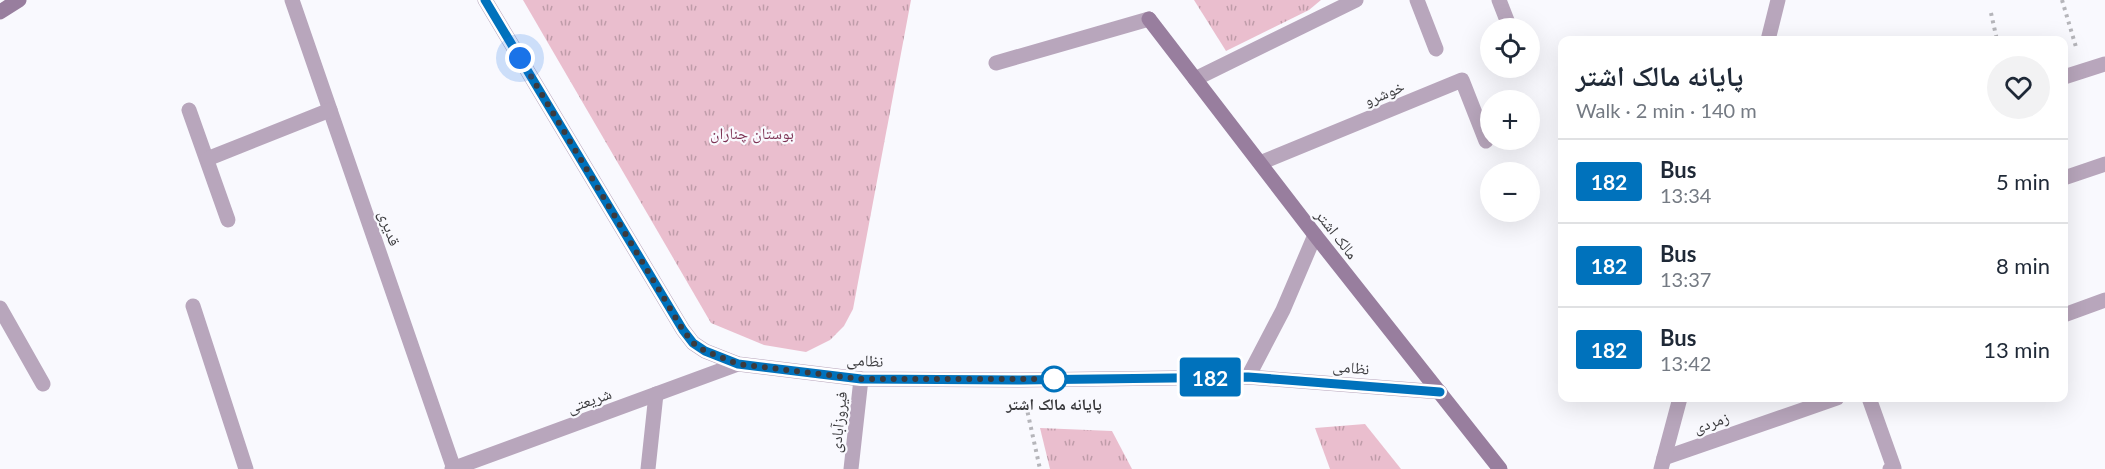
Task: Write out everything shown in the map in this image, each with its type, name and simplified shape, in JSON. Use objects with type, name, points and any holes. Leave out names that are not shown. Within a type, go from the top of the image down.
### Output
[{"type":"main road","points":[[0,12],[19,0]]},
{"type":"main road","name":"مالک اشتر","points":[[1149,19],[1315,235],[1500,469]]},
{"type":"street","name":"قدیری","points":[[292,0],[453,469]]},
{"type":"street","name":"نظامی","points":[[485,0],[683,330],[693,343],[705,351],[738,364],[861,379],[1020,380],[1248,377],[1440,392]]},
{"type":"street","points":[[1196,79],[1355,0]]},
{"type":"street","points":[[1417,0],[1436,49]]},
{"type":"street","points":[[1499,0],[1506,18]]},
{"type":"street","points":[[1769,36],[1778,0]]},
{"type":"street","points":[[996,63],[1149,19]]},
{"type":"street","points":[[2068,76],[2105,64]]},
{"type":"street","name":"خوشرو","points":[[1260,163],[1462,80],[1480,126]]},
{"type":"street","points":[[189,110],[228,220]]},
{"type":"street","points":[[207,159],[330,110]]},
{"type":"street","points":[[2068,177],[2105,164]]},
{"type":"street","points":[[1248,377],[1283,310],[1315,235]]},
{"type":"street","points":[[2068,314],[2105,300]]},
{"type":"street","points":[[194,306],[246,469]]},
{"type":"street","points":[[0,308],[43,384]]},
{"type":"street","name":"شریعتی","points":[[453,469],[738,364]]},
{"type":"street","name":"فیروزآبادی","points":[[851,469],[861,379]]},
{"type":"street","points":[[648,469],[656,394]]},
{"type":"street","points":[[1663,463],[1679,402]]},
{"type":"street","name":"زمردی","points":[[1663,463],[1826,402]]},
{"type":"street","points":[[1870,402],[1894,468],[1890,469]]},
{"type":"path","points":[[2062,0],[2083,71]]},
{"type":"path","points":[[1991,12],[1996,36]]},
{"type":"path","points":[[1020,380],[1040,469]]},
{"type":"green space","name":"بوستان چناران","points":[[523,0],[911,0],[853,309],[844,326],[830,340],[806,352],[764,345],[711,323]]},
{"type":"green space","points":[[1194,0],[1321,0],[1309,10],[1226,51]]},
{"type":"green space","points":[[1365,424],[1401,469],[1330,469],[1315,428]]},
{"type":"green space","points":[[1040,428],[1112,431],[1132,469],[1050,469]]},
{"type":"bus line","name":"182","points":[[485,0],[683,330],[693,343],[705,351],[738,364],[861,379],[1020,380],[1248,377],[1440,392]]},
{"type":"place","name":"پایانه مالک اشتر","points":[[1054,379]]},
{"type":"route","points":[[520,58],[683,330],[693,343],[705,351],[738,364],[861,379],[1054,379]]}]
